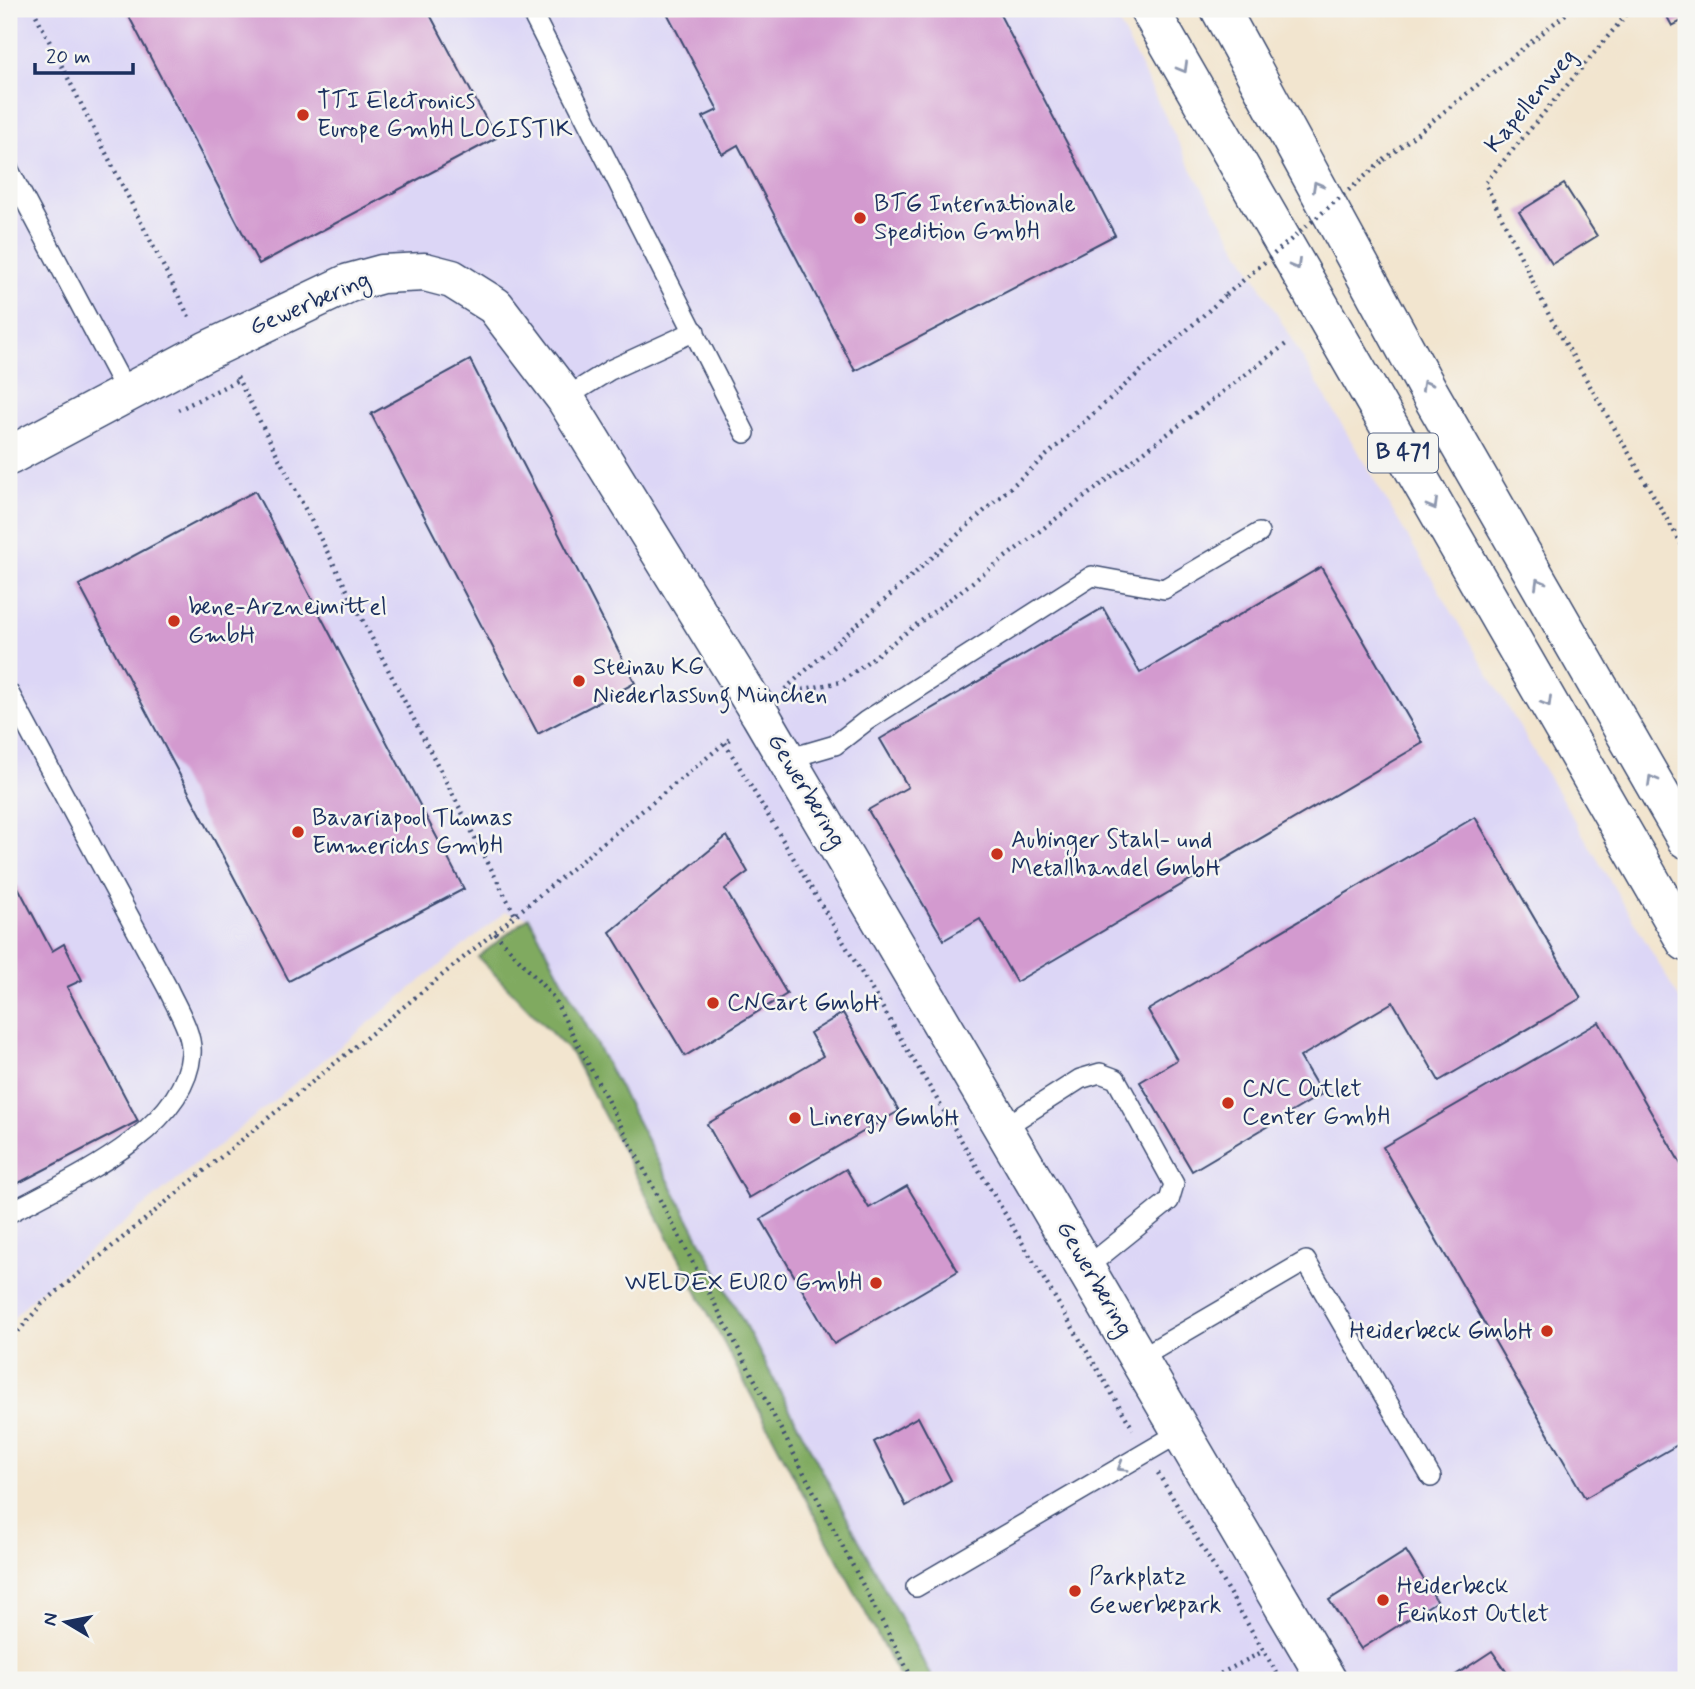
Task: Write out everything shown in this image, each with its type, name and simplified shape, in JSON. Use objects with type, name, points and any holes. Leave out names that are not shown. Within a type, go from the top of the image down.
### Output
[{"type":"main road","name":"B 471","points":[[1149,9],[1686,942]]},
{"type":"main road","name":"B 471","points":[[1220,9],[1428,390],[1686,839]]},
{"type":"main road","name":"Gewerbering","points":[[9,456],[213,348],[349,283],[382,274],[425,272],[452,279],[495,306],[565,398],[771,704],[787,759],[1327,1680]]},
{"type":"lane","points":[[530,9],[745,433]]},
{"type":"lane","points":[[9,170],[127,393]]},
{"type":"lane","points":[[565,398],[610,370],[695,331]]},
{"type":"lane","points":[[787,759],[835,745],[866,720],[1092,576],[1164,589],[1259,533]]},
{"type":"lane","points":[[9,693],[167,989],[182,1019],[192,1052],[182,1086],[162,1113],[132,1142],[86,1171],[9,1213]]},
{"type":"lane","points":[[1004,1127],[1080,1079],[1100,1073],[1115,1079],[1174,1184],[1169,1201],[1087,1267]]},
{"type":"lane","points":[[1140,1358],[1306,1261],[1431,1477]]},
{"type":"lane","points":[[916,1587],[1181,1432]]},
{"type":"path","points":[[33,9],[516,917]]},
{"type":"path","points":[[9,1342],[42,1304],[516,917],[771,704],[1226,295],[1384,160],[1572,9]]},
{"type":"path","name":"Kapellenweg","points":[[1631,9],[1485,183],[1549,315],[1686,551]]},
{"type":"path","points":[[771,704],[841,682],[1286,344]]},
{"type":"path","points":[[725,743],[1281,1680]]},
{"type":"path","points":[[495,933],[553,997],[913,1680]]},
{"type":"path","points":[[1208,1680],[1264,1651]]},
{"type":"shaded area","points":[[9,9],[1112,9],[1192,170],[1686,1010],[1686,1680],[933,1680],[529,917],[505,912],[33,1297],[9,1323]]},
{"type":"green space","points":[[529,917],[933,1680],[901,1680],[572,1054],[478,957]]},
{"type":"building","points":[[125,9],[427,9],[496,138],[259,264]]},
{"type":"building","points":[[665,9],[997,9],[1115,235],[855,371],[738,145],[722,154],[703,117],[718,110]]},
{"type":"building","points":[[1663,9],[1686,9],[1686,19],[1672,26]]},
{"type":"building","points":[[1564,184],[1597,236],[1552,264],[1519,212]]},
{"type":"building","points":[[470,360],[635,683],[538,734],[371,414]]},
{"type":"building","points":[[255,491],[464,889],[289,981],[79,585]]},
{"type":"building","points":[[1321,567],[1423,743],[1016,982],[980,919],[944,940],[868,810],[908,787],[880,739],[1103,608],[1140,673]]},
{"type":"building","points":[[1475,817],[1581,998],[1439,1081],[1393,1002],[1300,1057],[1322,1094],[1192,1171],[1140,1082],[1177,1060],[1148,1010]]},
{"type":"building","points":[[727,836],[748,872],[725,889],[787,994],[685,1056],[610,932]]},
{"type":"building","points":[[9,870],[52,951],[64,944],[82,980],[67,987],[138,1121],[9,1188]]},
{"type":"building","points":[[843,1013],[899,1111],[749,1198],[707,1124],[823,1056],[810,1033]]},
{"type":"building","points":[[1599,1022],[1686,1173],[1686,1440],[1585,1498],[1383,1147]]},
{"type":"building","points":[[846,1169],[869,1208],[907,1186],[958,1271],[834,1344],[761,1219]]},
{"type":"building","points":[[918,1417],[951,1480],[906,1506],[874,1442]]},
{"type":"building","name":"Heiderbeck Feinkost Outlet","points":[[1406,1551],[1437,1601],[1361,1649],[1329,1600]]},
{"type":"building","points":[[1492,1651],[1510,1677],[1505,1680],[1448,1680]]},
{"type":"place","name":"TTI Electronics Europe GmbH LOGISTIK","points":[[303,115]]},
{"type":"place","name":"BTG Internationale Spedition GmbH","points":[[860,218]]},
{"type":"place","name":"bene-Arzneimittel GmbH","points":[[174,621]]},
{"type":"place","name":"Steinau KG Niederlassung München","points":[[579,681]]},
{"type":"place","name":"Bavariapool Thomas Emmerichs GmbH","points":[[298,832]]},
{"type":"place","name":"Aubinger Stahl- und Metallhandel GmbH","points":[[997,854]]},
{"type":"place","name":"CNCart GmbH","points":[[713,1003]]},
{"type":"place","name":"CNC Outlet Center GmbH","points":[[1228,1103]]},
{"type":"place","name":"Linergy GmbH","points":[[795,1118]]},
{"type":"place","name":"WELDEX EURO GmbH","points":[[876,1283]]},
{"type":"place","name":"Heiderbeck GmbH","points":[[1547,1331]]},
{"type":"place","name":"Parkplatz Gewerbepark","points":[[1075,1591]]},
{"type":"place","name":"Heiderbeck Feinkost Outlet","points":[[1383,1600]]}]
